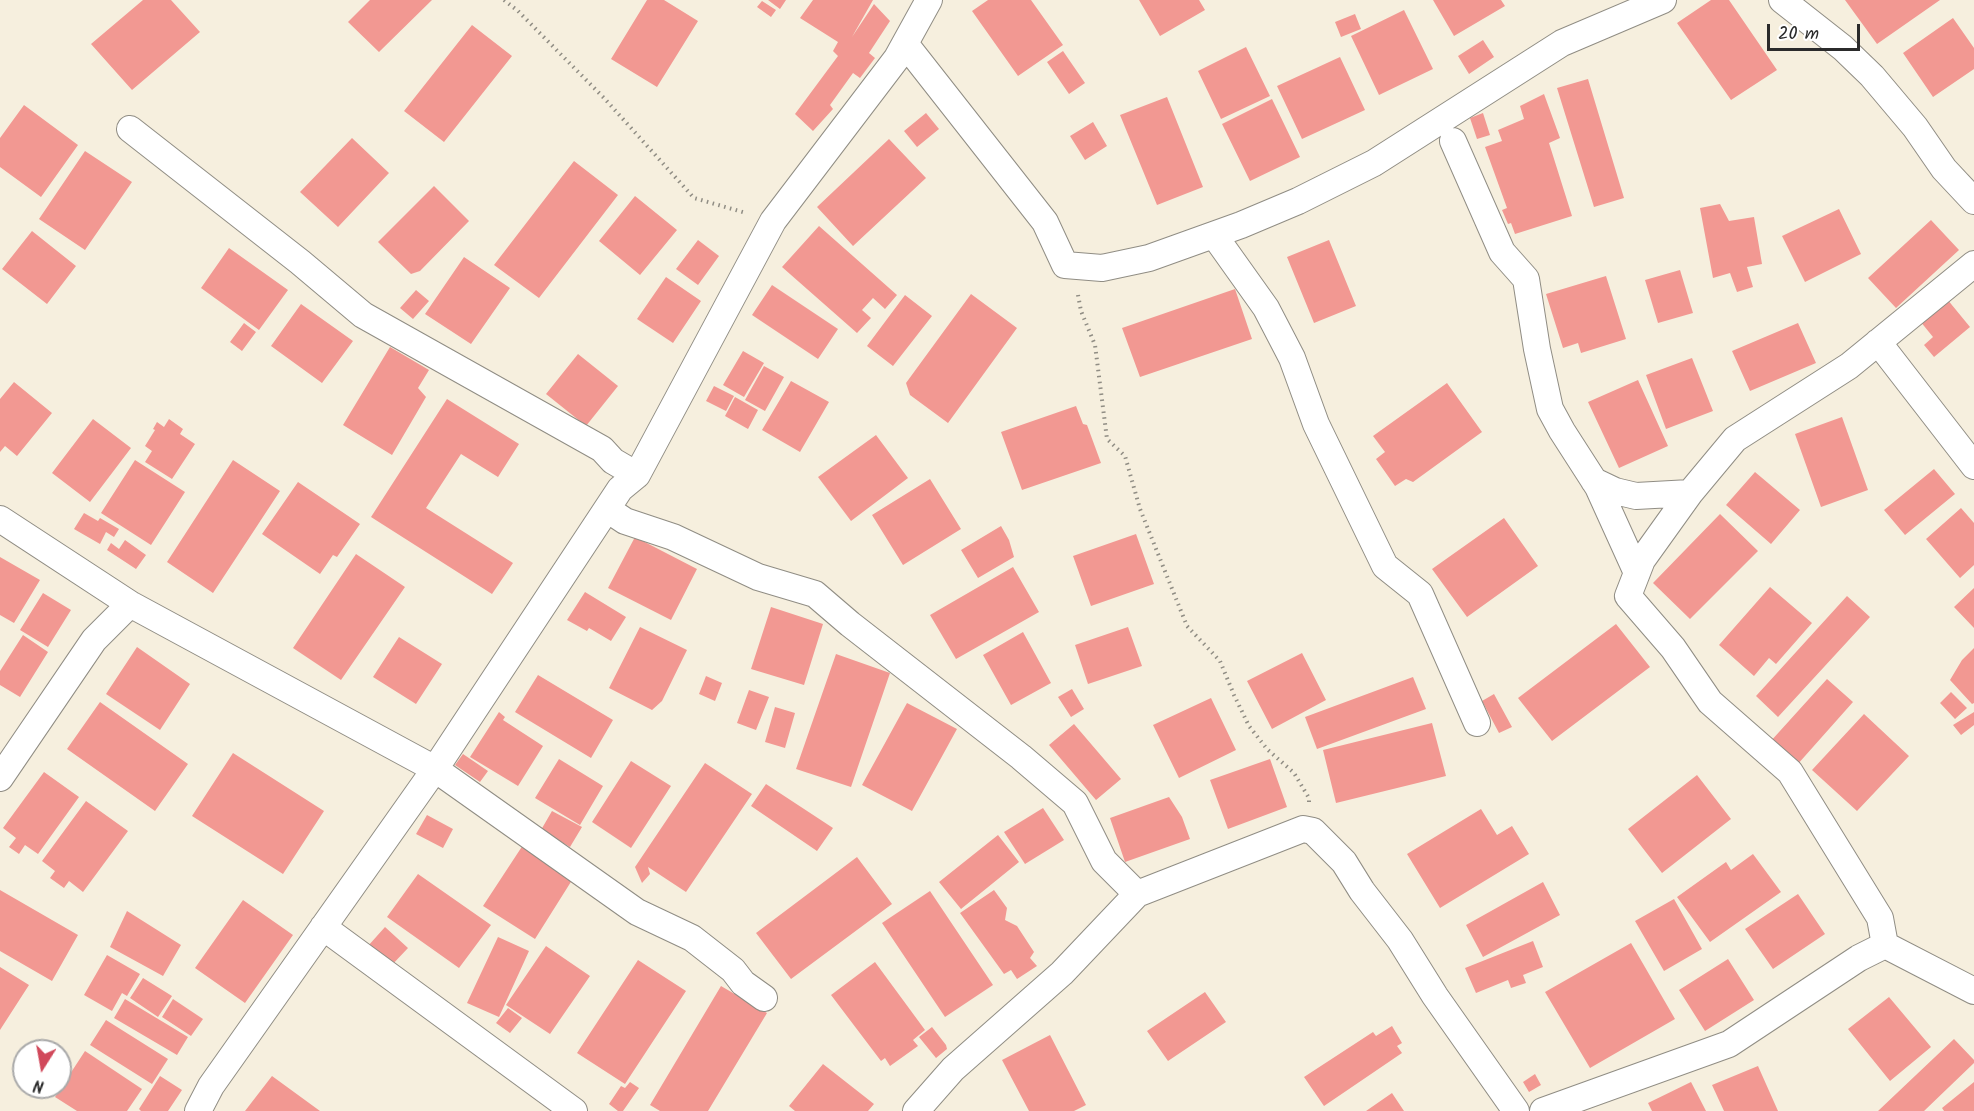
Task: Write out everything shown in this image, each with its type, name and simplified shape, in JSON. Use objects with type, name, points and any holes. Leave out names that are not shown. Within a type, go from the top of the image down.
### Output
[{"type":"street","points":[[198,1111],[211,1086],[435,769],[620,489],[637,475],[773,221],[897,58],[928,0]]},
{"type":"street","points":[[910,50],[1045,222],[1065,264],[1102,268],[1149,258],[1298,201],[1374,163],[1562,43],[1663,0]]},
{"type":"street","points":[[1782,0],[1843,48],[1872,75],[1915,127],[1944,169],[1974,201]]},
{"type":"street","points":[[130,129],[300,262],[363,315],[402,339],[446,360],[602,449],[613,461],[637,475]]},
{"type":"street","points":[[1453,141],[1502,252],[1526,279],[1537,350],[1550,409],[1594,482],[1637,573]]},
{"type":"street","points":[[1214,235],[1266,308],[1292,358],[1316,424],[1385,566],[1420,594],[1477,723]]},
{"type":"street","points":[[1885,945],[1880,918],[1790,772],[1710,702],[1673,648],[1628,596],[1642,560],[1690,493],[1735,439],[1849,366],[1974,264]]},
{"type":"street","points":[[1878,342],[1974,466]]},
{"type":"street","points":[[1594,482],[1615,491],[1636,496],[1690,493]]},
{"type":"street","points":[[607,509],[625,521],[673,537],[758,577],[815,594],[1021,757],[1075,803],[1104,861],[1137,894]]},
{"type":"street","points":[[0,519],[129,603],[435,769],[637,912],[692,938],[733,970],[743,983],[764,998]]},
{"type":"street","points":[[0,778],[94,640],[129,603]]},
{"type":"street","points":[[916,1111],[952,1069],[1062,973],[1137,894],[1303,829],[1319,836],[1344,862],[1516,1111]]},
{"type":"street","points":[[323,927],[574,1111]]},
{"type":"street","points":[[1885,945],[1974,991]]},
{"type":"street","points":[[1543,1111],[1729,1044],[1859,958],[1885,945]]},
{"type":"path","points":[[504,0],[525,18],[604,98],[694,198],[773,221]]},
{"type":"path","points":[[1072,265],[1081,311],[1095,345],[1107,439],[1125,456],[1140,509],[1187,626],[1221,661],[1249,726],[1267,749],[1294,773],[1309,798],[1309,830]]},
{"type":"building","points":[[143,0],[171,0],[200,32],[132,90],[91,44]]},
{"type":"building","points":[[370,0],[432,0],[379,52],[348,22]]},
{"type":"building","points":[[647,0],[664,0],[698,21],[657,87],[611,59]]},
{"type":"building","points":[[768,0],[786,0],[780,9]]},
{"type":"building","points":[[813,0],[873,0],[852,37],[874,4],[890,21],[869,53],[875,58],[860,78],[853,73],[830,105],[833,109],[813,131],[795,114],[838,56],[833,51],[838,42],[800,18]]},
{"type":"building","points":[[988,0],[1031,0],[1063,45],[1018,76],[972,11]]},
{"type":"building","points":[[1139,0],[1199,0],[1205,10],[1160,36]]},
{"type":"building","points":[[1433,0],[1501,0],[1505,6],[1454,36]]},
{"type":"building","points":[[1711,0],[1729,0],[1777,70],[1731,100],[1677,23]]},
{"type":"building","points":[[1845,0],[1940,0],[1877,44]]},
{"type":"building","points":[[762,1],[776,10],[771,17],[757,7]]},
{"type":"building","points":[[1404,10],[1433,69],[1379,95],[1351,36]]},
{"type":"building","points":[[1355,14],[1361,29],[1341,37],[1335,22]]},
{"type":"building","points":[[1953,18],[1974,48],[1974,69],[1933,97],[1903,53]]},
{"type":"building","points":[[472,25],[512,56],[444,142],[404,111]]},
{"type":"building","points":[[1483,40],[1494,57],[1469,74],[1458,56]]},
{"type":"building","points":[[1246,47],[1270,96],[1221,119],[1198,71]]},
{"type":"building","points":[[1063,51],[1085,83],[1069,94],[1047,62]]},
{"type":"building","points":[[1340,57],[1365,110],[1302,139],[1277,86]]},
{"type":"building","points":[[1588,79],[1624,198],[1594,207],[1557,88]]},
{"type":"building","points":[[1544,94],[1560,138],[1549,143],[1572,216],[1515,234],[1502,210],[1507,208],[1485,147],[1502,141],[1498,130],[1524,119],[1520,106]]},
{"type":"building","points":[[1167,97],[1203,187],[1157,205],[1120,115]]},
{"type":"building","points":[[1272,99],[1300,157],[1250,181],[1222,124]]},
{"type":"building","points":[[24,105],[78,145],[41,197],[0,167],[0,138]]},
{"type":"building","points":[[926,113],[939,129],[917,147],[904,131]]},
{"type":"building","points":[[1483,113],[1490,135],[1477,139],[1470,118]]},
{"type":"building","points":[[1093,122],[1107,146],[1085,160],[1070,136]]},
{"type":"building","points":[[352,138],[389,173],[338,227],[300,192]]},
{"type":"building","points":[[889,139],[926,178],[853,246],[817,207]]},
{"type":"building","points":[[85,151],[132,182],[85,250],[39,219]]},
{"type":"building","points":[[574,161],[618,195],[539,298],[494,265]]},
{"type":"building","points":[[434,186],[469,221],[420,271],[411,274],[378,242]]},
{"type":"building","points":[[635,196],[677,230],[640,275],[599,241]]},
{"type":"building","points":[[1720,204],[1729,221],[1754,217],[1762,264],[1747,267],[1753,287],[1737,292],[1730,273],[1713,278],[1700,208]]},
{"type":"building","points":[[1839,209],[1861,254],[1805,282],[1782,236]]},
{"type":"building","points":[[1931,220],[1959,250],[1896,308],[1868,278]]},
{"type":"building","points":[[819,226],[897,295],[885,309],[873,298],[862,310],[871,318],[857,333],[782,267]]},
{"type":"building","points":[[32,231],[76,266],[47,304],[2,269]]},
{"type":"building","points":[[698,240],[719,256],[698,285],[676,269]]},
{"type":"building","points":[[1329,240],[1356,306],[1314,323],[1287,257]]},
{"type":"building","points":[[229,248],[288,290],[259,330],[201,288]]},
{"type":"building","points":[[464,257],[510,288],[471,344],[425,314]]},
{"type":"building","points":[[1680,270],[1693,313],[1658,323],[1645,280]]},
{"type":"building","points":[[1606,276],[1626,339],[1581,353],[1578,343],[1563,348],[1546,294]]},
{"type":"building","points":[[666,277],[701,301],[673,343],[637,319]]},
{"type":"building","points":[[772,285],[838,329],[818,359],[752,315]]},
{"type":"building","points":[[1235,289],[1252,339],[1140,377],[1122,328]]},
{"type":"building","points":[[416,290],[429,301],[413,319],[400,308]]},
{"type":"building","points":[[971,294],[1017,328],[948,423],[910,395],[906,383]]},
{"type":"building","points":[[905,295],[932,316],[893,366],[867,346]]},
{"type":"building","points":[[1947,299],[1970,327],[1934,357],[1924,345],[1933,337],[1920,321]]},
{"type":"building","points":[[301,304],[353,341],[322,383],[271,346]]},
{"type":"building","points":[[244,323],[256,332],[242,351],[230,342]]},
{"type":"building","points":[[1798,323],[1816,363],[1750,391],[1732,351]]},
{"type":"building","points":[[390,347],[429,370],[418,388],[426,397],[392,455],[343,425]]},
{"type":"building","points":[[743,351],[764,363],[744,397],[723,385]]},
{"type":"building","points":[[578,354],[618,386],[586,426],[546,394]]},
{"type":"building","points":[[1692,358],[1713,411],[1666,429],[1646,375]]},
{"type":"building","points":[[764,366],[784,377],[765,411],[745,400]]},
{"type":"building","points":[[1638,380],[1668,446],[1619,468],[1588,402]]},
{"type":"building","points":[[791,381],[829,402],[800,452],[762,430]]},
{"type":"building","points":[[14,382],[52,413],[17,456],[5,446],[0,452],[0,399]]},
{"type":"building","points":[[1447,383],[1482,432],[1413,482],[1406,479],[1395,486],[1376,459],[1385,452],[1373,436]]},
{"type":"building","points":[[714,386],[734,396],[726,411],[706,401]]},
{"type":"building","points":[[735,397],[758,410],[748,429],[725,416]]},
{"type":"building","points":[[447,399],[519,444],[498,477],[461,454],[426,508],[513,563],[492,594],[371,517]]},
{"type":"building","points":[[1076,406],[1083,424],[1087,425],[1101,463],[1022,490],[1001,432]]},
{"type":"building","points":[[1842,417],[1868,490],[1821,507],[1795,434]]},
{"type":"building","points":[[93,419],[131,448],[90,502],[52,473]]},
{"type":"building","points":[[169,419],[183,429],[180,434],[195,444],[172,479],[145,462],[152,451],[145,446],[155,430],[153,429],[157,422],[164,427]]},
{"type":"building","points":[[876,435],[908,478],[851,521],[818,477]]},
{"type":"building","points":[[135,460],[185,492],[151,545],[101,513]]},
{"type":"building","points":[[233,460],[280,491],[213,593],[167,562]]},
{"type":"building","points":[[1934,469],[1955,494],[1905,535],[1884,510]]},
{"type":"building","points":[[1755,472],[1800,510],[1771,544],[1726,505]]},
{"type":"building","points":[[930,479],[961,529],[903,565],[872,515]]},
{"type":"building","points":[[298,482],[360,524],[337,557],[333,555],[320,574],[262,534]]},
{"type":"building","points":[[1961,508],[1974,523],[1974,565],[1960,578],[1926,539]]},
{"type":"building","points":[[84,513],[98,521],[100,518],[119,529],[114,537],[106,532],[100,544],[74,529]]},
{"type":"building","points":[[1720,514],[1758,551],[1690,619],[1653,583]]},
{"type":"building","points":[[1504,518],[1538,566],[1467,617],[1432,569]]},
{"type":"building","points":[[1001,526],[1009,540],[1014,557],[978,578],[961,550]]},
{"type":"building","points":[[1136,534],[1154,584],[1091,606],[1073,556]]},
{"type":"building","points":[[635,537],[697,569],[671,620],[608,588]]},
{"type":"building","points":[[125,540],[146,555],[136,569],[107,550],[111,543],[119,549]]},
{"type":"building","points":[[356,554],[405,587],[341,680],[293,648]]},
{"type":"building","points":[[0,557],[40,580],[14,623],[0,615]]},
{"type":"building","points":[[1013,567],[1039,612],[956,659],[930,615]]},
{"type":"building","points":[[1770,587],[1812,623],[1776,664],[1769,658],[1754,676],[1719,645]]},
{"type":"building","points":[[1974,588],[1974,628],[1954,607]]},
{"type":"building","points":[[585,592],[626,617],[611,641],[589,628],[587,631],[567,620]]},
{"type":"building","points":[[43,593],[71,610],[48,647],[20,630]]},
{"type":"building","points":[[1847,596],[1870,617],[1778,717],[1756,696]]},
{"type":"building","points":[[771,607],[823,624],[804,685],[751,669]]},
{"type":"building","points":[[1616,624],[1650,667],[1552,741],[1518,698]]},
{"type":"building","points":[[640,627],[687,650],[662,701],[652,710],[609,688]]},
{"type":"building","points":[[1128,627],[1142,666],[1088,684],[1075,645]]},
{"type":"building","points":[[1023,632],[1051,683],[1011,705],[983,655]]},
{"type":"building","points":[[23,635],[48,652],[20,697],[0,685],[0,671]]},
{"type":"building","points":[[399,637],[442,664],[416,704],[373,677]]},
{"type":"building","points":[[137,647],[190,684],[160,730],[106,694]]},
{"type":"building","points":[[1974,648],[1974,703],[1972,704],[1950,680],[1962,660]]},
{"type":"building","points":[[1302,653],[1326,700],[1272,729],[1247,681]]},
{"type":"building","points":[[836,654],[890,673],[851,787],[796,769]]},
{"type":"building","points":[[538,675],[613,720],[591,758],[515,712]]},
{"type":"building","points":[[706,676],[722,683],[715,701],[699,694]]},
{"type":"building","points":[[1413,677],[1426,709],[1317,749],[1305,717]]},
{"type":"building","points":[[1827,679],[1853,702],[1797,765],[1770,742]]},
{"type":"building","points":[[1072,689],[1084,709],[1071,717],[1058,697]]},
{"type":"building","points":[[749,690],[769,697],[756,730],[737,723]]},
{"type":"building","points":[[1951,692],[1967,708],[1955,719],[1940,703]]},
{"type":"building","points":[[1494,694],[1512,727],[1499,733],[1482,701]]},
{"type":"building","points":[[1211,698],[1236,750],[1179,778],[1153,725]]},
{"type":"building","points":[[100,702],[188,764],[155,811],[67,749]]},
{"type":"building","points":[[907,703],[957,729],[912,811],[862,785]]},
{"type":"building","points":[[775,707],[795,713],[785,748],[765,742]]},
{"type":"building","points":[[499,712],[505,717],[503,720],[543,746],[518,786],[470,757]]},
{"type":"building","points":[[1974,712],[1974,725],[1961,735],[1953,725]]},
{"type":"building","points":[[1864,714],[1909,756],[1857,811],[1812,770]]},
{"type":"building","points":[[1432,723],[1446,776],[1336,803],[1323,750]]},
{"type":"building","points":[[1074,724],[1121,779],[1096,800],[1049,745]]},
{"type":"building","points":[[233,753],[324,811],[283,874],[192,816]]},
{"type":"building","points":[[463,754],[488,771],[480,782],[455,765]]},
{"type":"building","points":[[559,759],[603,786],[580,825],[535,798]]},
{"type":"building","points":[[1270,759],[1287,807],[1228,829],[1210,780]]},
{"type":"building","points":[[631,761],[671,786],[631,848],[592,822]]},
{"type":"building","points":[[705,763],[752,794],[686,892],[648,867],[650,874],[642,883],[635,867]]},
{"type":"building","points":[[44,772],[79,797],[38,854],[25,845],[19,854],[9,847],[16,838],[3,828]]},
{"type":"building","points":[[1697,775],[1731,819],[1662,873],[1628,829]]},
{"type":"building","points":[[766,784],[833,828],[817,851],[751,806]]},
{"type":"building","points":[[1169,797],[1182,817],[1190,839],[1125,862],[1110,818]]},
{"type":"building","points":[[86,801],[128,831],[83,892],[69,881],[64,888],[50,878],[55,871],[42,861]]},
{"type":"building","points":[[1043,808],[1064,840],[1025,864],[1004,832]]},
{"type":"building","points":[[1481,809],[1497,835],[1512,826],[1529,854],[1440,908],[1407,854]]},
{"type":"building","points":[[552,811],[582,827],[570,847],[541,830]]},
{"type":"building","points":[[427,815],[453,829],[443,848],[416,834]]},
{"type":"building","points":[[998,835],[1019,862],[961,909],[939,882]]},
{"type":"building","points":[[523,845],[574,877],[535,939],[483,906]]},
{"type":"building","points":[[1753,854],[1781,892],[1710,942],[1677,897],[1726,862],[1731,870]]},
{"type":"building","points":[[857,857],[892,904],[791,979],[756,933]]},
{"type":"building","points":[[418,874],[491,925],[459,968],[387,917]]},
{"type":"building","points":[[1543,882],[1560,915],[1483,957],[1466,925]]},
{"type":"building","points":[[0,890],[78,935],[52,981],[0,951]]},
{"type":"building","points":[[994,890],[1007,908],[1005,920],[1017,926],[1034,952],[1030,958],[1037,966],[1017,979],[1011,970],[1004,974],[960,913]]},
{"type":"building","points":[[930,891],[993,985],[945,1017],[882,923]]},
{"type":"building","points":[[1798,894],[1825,934],[1773,969],[1745,929]]},
{"type":"building","points":[[1674,899],[1702,949],[1664,971],[1635,921]]},
{"type":"building","points":[[243,900],[293,935],[245,1003],[195,968]]},
{"type":"building","points":[[127,911],[181,945],[163,976],[110,947]]},
{"type":"building","points":[[385,927],[408,948],[390,967],[368,946]]},
{"type":"building","points":[[498,937],[529,951],[499,1017],[467,1003]]},
{"type":"building","points":[[1533,941],[1543,967],[1523,975],[1526,983],[1511,988],[1508,980],[1476,993],[1465,968]]},
{"type":"building","points":[[1631,943],[1675,1019],[1590,1068],[1545,992]]},
{"type":"building","points":[[546,946],[590,976],[550,1034],[506,1005]]},
{"type":"building","points":[[107,955],[140,974],[127,996],[122,993],[112,1011],[84,995]]},
{"type":"building","points":[[1728,959],[1754,1000],[1705,1031],[1679,990]]},
{"type":"building","points":[[638,960],[686,991],[625,1084],[577,1053]]},
{"type":"building","points":[[875,962],[925,1030],[913,1040],[918,1046],[890,1066],[885,1058],[881,1061],[831,995]]},
{"type":"building","points":[[0,967],[29,985],[0,1030]]},
{"type":"building","points":[[143,978],[172,996],[158,1017],[130,998]]},
{"type":"building","points":[[721,986],[767,1013],[708,1111],[660,1111],[650,1105]]},
{"type":"building","points":[[1205,992],[1226,1022],[1168,1061],[1147,1031]]},
{"type":"building","points":[[1889,997],[1931,1047],[1890,1081],[1848,1029]]},
{"type":"building","points":[[125,999],[188,1037],[177,1055],[114,1018]]},
{"type":"building","points":[[173,999],[203,1019],[191,1036],[162,1017]]},
{"type":"building","points":[[508,1008],[522,1018],[510,1033],[496,1023]]},
{"type":"building","points":[[106,1020],[168,1059],[152,1084],[90,1045]]},
{"type":"building","points":[[1392,1026],[1402,1043],[1397,1046],[1402,1053],[1324,1106],[1304,1077],[1373,1032],[1376,1036]]},
{"type":"building","points":[[932,1027],[947,1049],[936,1058],[919,1037]]},
{"type":"building","points":[[1050,1035],[1086,1105],[1074,1111],[1029,1111],[1002,1060]]},
{"type":"building","points":[[1954,1039],[1974,1060],[1974,1063],[1924,1111],[1878,1111]]},
{"type":"building","points":[[85,1051],[142,1089],[127,1111],[77,1111],[58,1099],[72,1099],[72,1071]]},
{"type":"building","points":[[823,1064],[874,1104],[868,1111],[795,1111],[789,1106]]},
{"type":"building","points":[[1758,1066],[1778,1111],[1724,1111],[1712,1085]]},
{"type":"building","points":[[1535,1074],[1541,1085],[1529,1092],[1523,1082]]},
{"type":"building","points":[[160,1076],[182,1090],[168,1111],[141,1111],[139,1109]]},
{"type":"building","points":[[272,1076],[320,1111],[245,1111]]},
{"type":"building","points":[[630,1082],[639,1088],[623,1111],[618,1111],[609,1104],[621,1086],[625,1088]]},
{"type":"building","points":[[1691,1082],[1706,1111],[1652,1111],[1648,1103]]},
{"type":"building","points":[[1974,1082],[1974,1111],[1944,1111],[1942,1108]]},
{"type":"building","points":[[1392,1093],[1404,1111],[1366,1111]]}]
